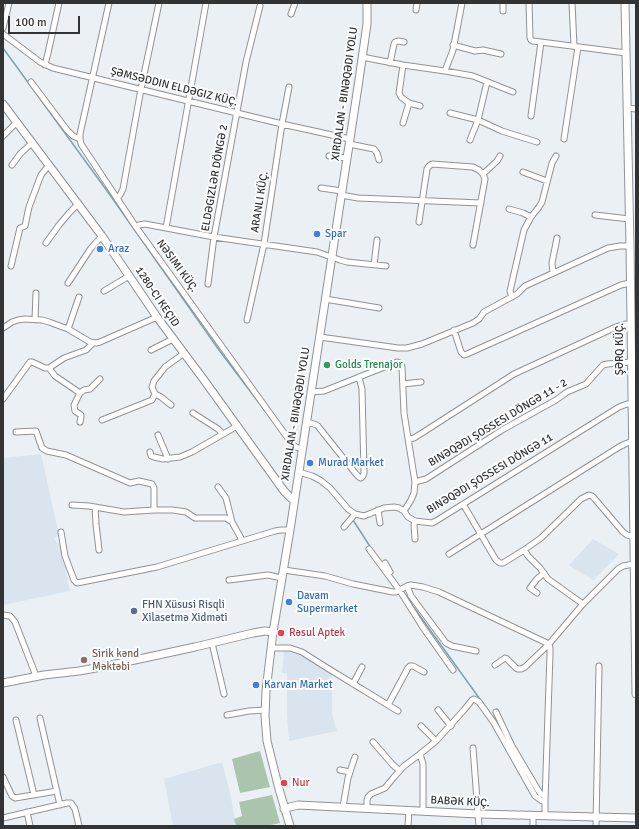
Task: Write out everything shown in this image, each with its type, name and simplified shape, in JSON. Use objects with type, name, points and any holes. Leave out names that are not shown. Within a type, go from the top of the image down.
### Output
[{"type":"street","points":[[3,28],[9,3]]},
{"type":"street","points":[[45,65],[59,3]]},
{"type":"street","points":[[31,82],[66,130],[73,136],[80,139],[109,3]]},
{"type":"street","points":[[117,198],[123,189],[141,89],[159,3]]},
{"type":"street","points":[[166,228],[206,3]]},
{"type":"street","points":[[291,14],[295,3]]},
{"type":"street","points":[[287,825],[268,746],[265,726],[266,691],[273,632],[284,570],[362,58],[367,19],[367,3]]},
{"type":"street","points":[[416,10],[417,3]]},
{"type":"street","points":[[445,71],[453,45],[462,3]]},
{"type":"street","points":[[503,3],[503,11]]},
{"type":"street","points":[[529,3],[531,40],[626,53]]},
{"type":"street","points":[[564,139],[576,47],[572,3]]},
{"type":"street","name":"ŞƏRQ KÜÇ.","points":[[625,3],[629,219],[633,232],[630,246],[630,283],[631,324],[634,341],[631,362],[631,404],[635,548],[636,694]]},
{"type":"street","name":"ELDƏGIZLƏR DÖNGƏ 2","points":[[208,284],[214,237],[247,56],[260,6]]},
{"type":"street","name":"ŞƏMSƏDDIN ELDƏGIZ KÜÇ.","points":[[3,34],[36,60],[53,68],[349,141],[374,149],[377,152],[379,160]]},
{"type":"street","points":[[390,63],[395,42],[404,42]]},
{"type":"street","points":[[531,116],[541,42]]},
{"type":"street","points":[[453,45],[475,51],[483,50],[501,54]]},
{"type":"street","points":[[362,58],[473,76],[513,92]]},
{"type":"street","points":[[403,65],[399,93],[401,97],[409,103],[420,106]]},
{"type":"street","points":[[470,140],[478,120],[487,82]]},
{"type":"street","points":[[247,320],[264,244],[289,87]]},
{"type":"street","points":[[403,123],[409,103]]},
{"type":"street","points":[[3,104],[102,236],[183,354],[204,380],[284,491],[294,500]]},
{"type":"street","points":[[627,108],[636,109]]},
{"type":"street","points":[[450,113],[478,120],[538,142]]},
{"type":"street","points":[[3,136],[17,122]]},
{"type":"street","name":"NƏSIMI KÜÇ.","points":[[80,139],[84,150],[136,227],[292,444],[302,449]]},
{"type":"street","points":[[12,165],[20,154],[32,143]]},
{"type":"street","points":[[329,156],[347,158]]},
{"type":"street","points":[[483,174],[497,161],[500,156]]},
{"type":"street","points":[[512,297],[510,291],[524,230],[531,217],[539,207],[552,163],[556,156]]},
{"type":"street","points":[[419,222],[427,169],[429,166],[432,164],[473,167],[479,170],[485,179],[473,245]]},
{"type":"street","points":[[11,266],[20,228],[25,226],[29,207],[41,175],[48,165]]},
{"type":"street","points":[[523,172],[547,181]]},
{"type":"street","points":[[321,188],[358,198],[481,203]]},
{"type":"street","points":[[46,243],[63,220],[78,204]]},
{"type":"street","points":[[509,209],[531,217]]},
{"type":"street","points":[[595,215],[629,219]]},
{"type":"street","points":[[136,227],[140,224],[145,224],[214,237],[317,252],[347,262],[386,266]]},
{"type":"street","points":[[68,282],[91,248],[102,236]]},
{"type":"street","points":[[553,273],[552,263],[557,238]]},
{"type":"street","points":[[374,265],[377,240]]},
{"type":"street","points":[[320,337],[398,348],[407,348],[422,344],[473,323],[479,319],[484,312],[517,294],[525,286],[608,248],[630,246]]},
{"type":"street","points":[[104,291],[129,276]]},
{"type":"street","points":[[454,330],[461,352],[464,355],[621,285],[630,283]]},
{"type":"street","points":[[35,320],[36,293]]},
{"type":"street","points":[[68,328],[79,297]]},
{"type":"street","points":[[325,299],[379,308]]},
{"type":"street","points":[[3,399],[30,362],[45,368],[49,368],[64,358],[86,350],[93,343],[100,342],[157,318]]},
{"type":"street","points":[[3,328],[18,320],[26,319],[49,322],[68,328],[93,343]]},
{"type":"street","points":[[409,439],[414,438],[514,374],[616,327],[631,324]]},
{"type":"street","points":[[151,350],[173,339]]},
{"type":"street","points":[[171,405],[155,394],[152,387],[154,381],[165,367],[183,354]]},
{"type":"street","points":[[299,472],[320,480],[330,488],[348,509],[355,514],[364,516],[378,510],[394,507],[404,511],[412,500],[414,493],[409,439],[404,413],[401,364],[396,362],[324,391],[311,392]]},
{"type":"street","name":"BINƏQƏDI ŞOSSESI DÖNGƏ 11 - 2","points":[[414,482],[426,478],[502,430],[556,400],[570,390],[584,386],[603,365],[631,362]]},
{"type":"street","points":[[49,368],[55,376],[80,393]]},
{"type":"street","points":[[306,422],[317,425],[356,474],[361,478],[364,473],[362,389],[360,377]]},
{"type":"street","points":[[80,422],[82,417],[76,411],[74,405],[80,393],[93,387],[100,379]]},
{"type":"street","points":[[403,384],[421,382]]},
{"type":"street","points":[[102,420],[152,400],[155,394]]},
{"type":"street","name":"BINƏQƏDI ŞOSSESI DÖNGƏ 11","points":[[404,511],[408,517],[415,521],[432,523],[620,407],[631,404]]},
{"type":"street","points":[[194,413],[223,434]]},
{"type":"street","points":[[150,452],[151,456],[168,459],[188,454],[237,426]]},
{"type":"street","points":[[16,432],[36,431],[42,448],[47,451],[66,455],[130,483],[139,481],[152,484],[154,488],[154,510]]},
{"type":"street","points":[[158,435],[168,459]]},
{"type":"street","points":[[449,554],[619,447],[633,441]]},
{"type":"street","points":[[218,487],[226,498],[232,522],[242,540]]},
{"type":"street","points":[[463,504],[496,560],[500,563],[503,563],[541,538],[581,500],[589,495],[594,498],[623,532],[634,537]]},
{"type":"street","points":[[72,505],[124,512],[173,510],[186,512],[195,518],[226,518],[232,522]]},
{"type":"street","points":[[95,507],[99,550]]},
{"type":"street","points":[[378,510],[380,523]]},
{"type":"street","points":[[344,527],[355,514]]},
{"type":"street","points":[[415,521],[415,539]]},
{"type":"street","points":[[61,532],[66,560],[74,580],[77,583],[157,566],[275,531],[290,530]]},
{"type":"street","points":[[369,549],[403,589],[411,596],[446,643],[452,646],[476,651]]},
{"type":"street","points":[[524,550],[548,579],[583,604]]},
{"type":"street","points":[[385,563],[403,589],[419,621],[453,670]]},
{"type":"street","points":[[495,665],[505,658],[518,669],[525,667],[548,644],[583,604],[618,569],[623,566],[634,564]]},
{"type":"street","points":[[284,570],[324,576],[392,592],[417,585],[438,592],[548,644],[550,654],[545,816]]},
{"type":"street","points":[[538,593],[530,588],[544,573]]},
{"type":"street","points":[[229,580],[268,575],[282,578]]},
{"type":"street","points":[[3,615],[13,618],[36,676]]},
{"type":"street","points":[[3,683],[36,676],[107,666],[253,633],[265,631],[273,632]]},
{"type":"street","points":[[212,643],[224,694]]},
{"type":"street","points":[[271,648],[290,648],[302,652],[398,711]]},
{"type":"street","points":[[388,706],[410,666],[424,672]]},
{"type":"street","points":[[596,826],[599,666]]},
{"type":"street","points":[[353,684],[362,667]]},
{"type":"street","points":[[367,808],[368,797],[371,794],[385,788],[399,770],[436,741],[474,699],[477,700],[498,728],[535,796],[537,798],[545,799]]},
{"type":"street","points":[[226,714],[265,710]]},
{"type":"street","points":[[438,710],[451,726]]},
{"type":"street","points":[[496,712],[512,746],[545,799]]},
{"type":"street","points":[[40,718],[60,805]]},
{"type":"street","points":[[16,720],[34,795]]},
{"type":"street","points":[[421,726],[436,741]]},
{"type":"street","points":[[373,742],[399,770]]},
{"type":"street","points":[[473,748],[479,826]]},
{"type":"street","points":[[420,754],[423,764],[423,811]]},
{"type":"street","points":[[343,807],[350,772],[355,757]]},
{"type":"street","points":[[340,770],[350,772]]},
{"type":"street","points":[[3,777],[12,796],[15,798],[57,791]]},
{"type":"street","points":[[3,818],[71,803],[75,809],[79,826]]},
{"type":"street","name":"BABƏK KÜÇ.","points":[[284,809],[298,806],[343,807],[478,814],[636,818]]},
{"type":"street","points":[[408,826],[409,811]]},
{"type":"street","points":[[27,812],[30,826]]},
{"type":"street","points":[[533,816],[533,826]]},
{"type":"shaded area","points":[[41,454],[59,535],[54,539],[61,547],[70,591],[3,605],[3,458]]},
{"type":"shaded area","points":[[593,539],[619,554],[593,580],[569,565]]},
{"type":"shaded area","points":[[284,650],[300,654],[332,674],[332,715],[337,731],[289,741],[287,715],[287,673],[282,673]]},
{"type":"shaded area","points":[[222,762],[231,797],[236,826],[173,826],[164,779]]},
{"type":"green space","points":[[260,751],[270,787],[240,793],[232,759]]},
{"type":"green space","points":[[272,795],[280,823],[266,826],[236,826],[234,819],[242,816],[239,802]]},
{"type":"waterway","points":[[3,48],[110,195],[219,350],[275,424]]},
{"type":"waterway","points":[[353,520],[371,548]]},
{"type":"waterway","points":[[407,598],[495,720],[504,735]]},
{"type":"waterway","points":[[528,779],[538,796]]},
{"type":"place","name":"Spar","points":[[317,234]]},
{"type":"place","name":"Araz","points":[[100,249]]},
{"type":"place","name":"Golds Trenajor","points":[[327,365]]},
{"type":"place","name":"Murad Market","points":[[310,463]]},
{"type":"place","name":"Davam Supermarket","points":[[289,602]]},
{"type":"place","name":"FHN Xüsusi Risqli Xilasetmə Xidməti","points":[[134,611]]},
{"type":"place","name":"Rəsul Aptek","points":[[281,633]]},
{"type":"place","name":"Sirik kənd Məktəbi","points":[[84,660]]},
{"type":"place","name":"Karvan Market","points":[[256,685]]},
{"type":"place","name":"Nur","points":[[284,783]]}]
